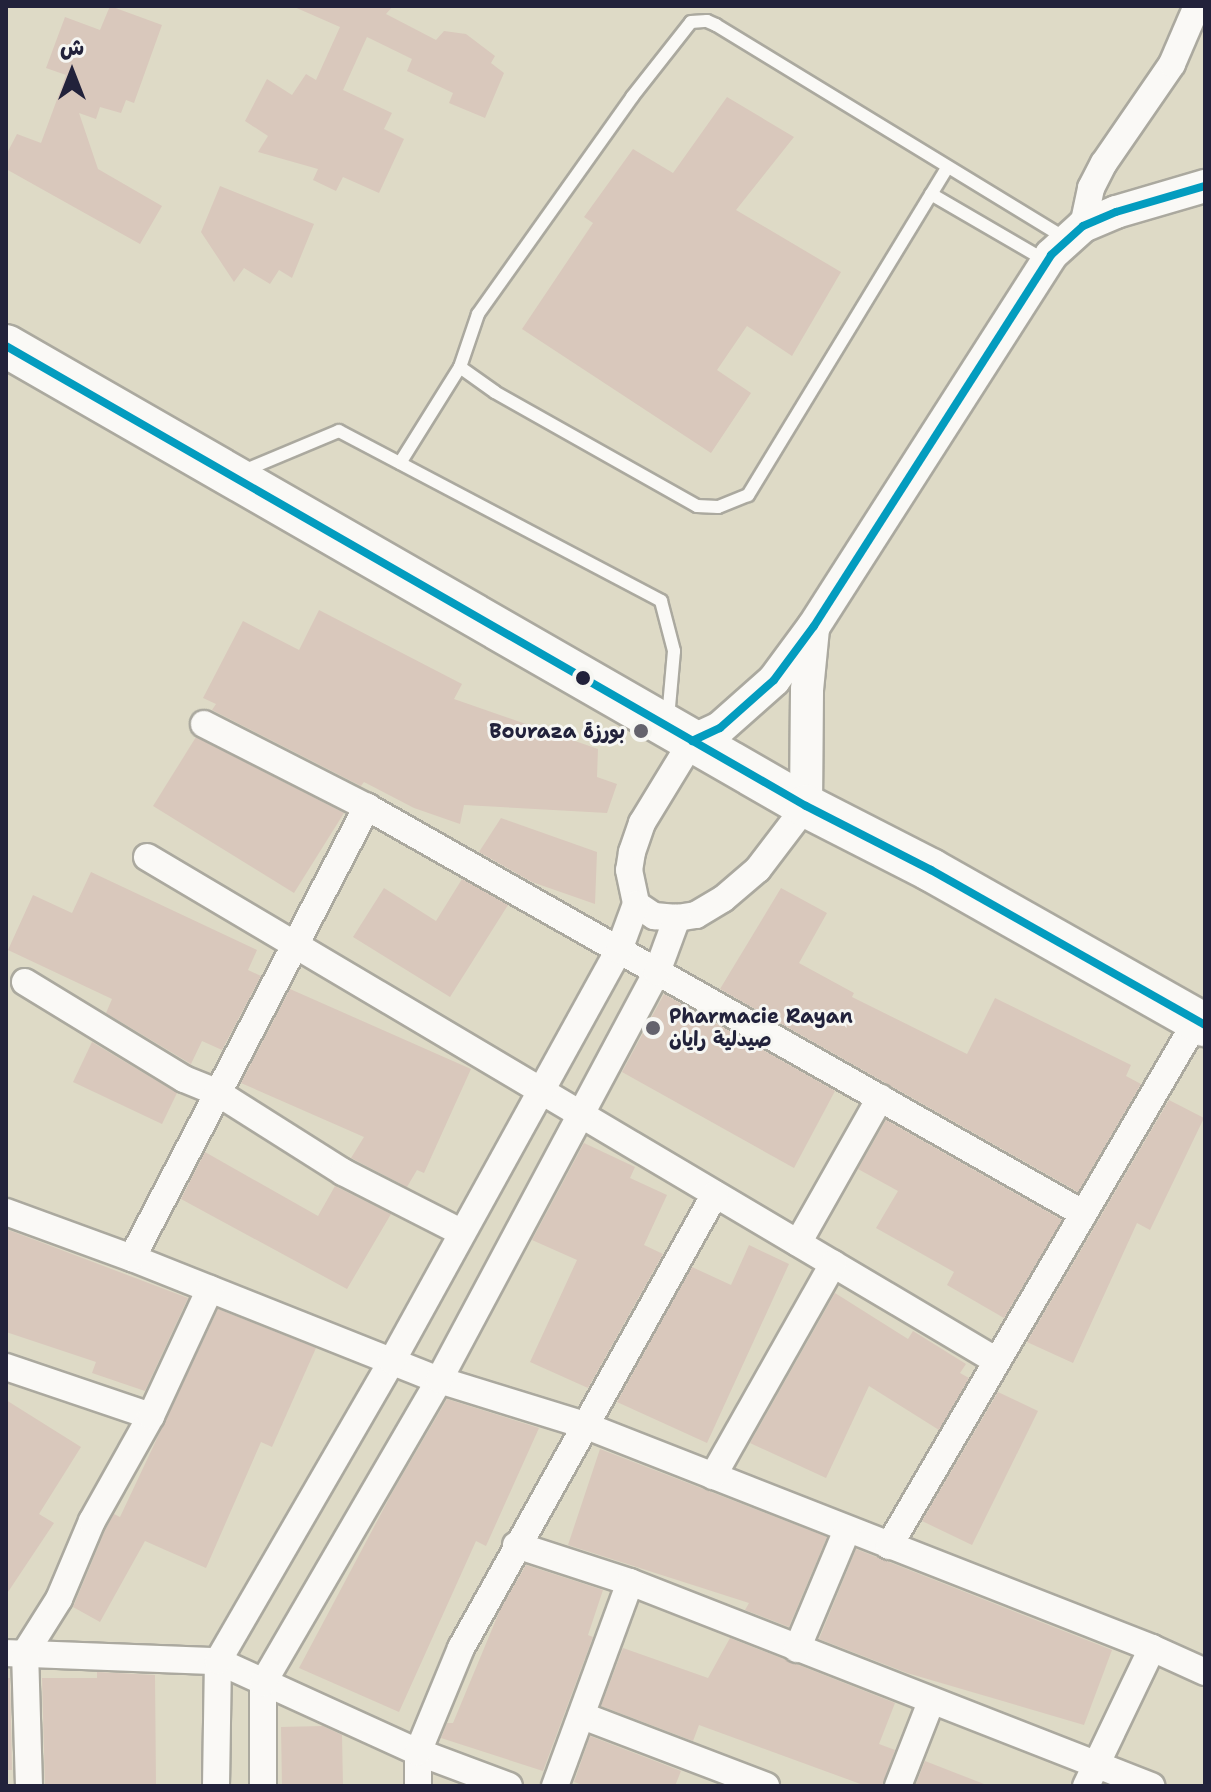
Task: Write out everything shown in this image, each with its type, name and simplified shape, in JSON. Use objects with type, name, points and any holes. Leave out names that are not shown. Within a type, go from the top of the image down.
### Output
[{"type":"highway","points":[[6,346],[806,806],[931,870],[1201,1023]]},
{"type":"street","points":[[216,1786],[218,1661],[392,1361],[619,950],[636,904],[630,885],[632,852],[680,733],[720,728],[774,680],[814,626],[1065,242],[1104,163],[1172,64],[1197,6]]},
{"type":"street","points":[[1065,242],[1116,212],[1205,186]]},
{"type":"street","points":[[636,904],[654,916],[677,918],[696,915],[758,869],[806,806],[807,690],[814,626]]},
{"type":"street","points":[[204,724],[367,807],[1084,1214]]},
{"type":"street","points":[[132,1258],[367,807]]},
{"type":"street","points":[[147,857],[997,1361]]},
{"type":"street","points":[[263,1786],[263,1683],[439,1380],[657,972],[677,918]]},
{"type":"street","points":[[25,982],[184,1079],[218,1093],[343,1172],[461,1232]]},
{"type":"street","points":[[889,1546],[1084,1214],[1201,1023]]},
{"type":"street","points":[[798,1243],[880,1098]]},
{"type":"street","points":[[418,1786],[418,1752],[461,1648],[715,1194]]},
{"type":"street","points":[[6,1212],[132,1258],[439,1380],[584,1425],[1152,1648],[1205,1672]]},
{"type":"street","points":[[713,1476],[833,1264]]},
{"type":"street","points":[[29,1786],[15,1653],[59,1599],[92,1521],[151,1416],[210,1289]]},
{"type":"street","points":[[8,1373],[151,1416]]},
{"type":"street","points":[[797,1649],[847,1530]]},
{"type":"street","points":[[516,1545],[630,1582],[931,1702],[1090,1774],[1151,1786]]},
{"type":"street","points":[[555,1786],[630,1582]]},
{"type":"street","points":[[1090,1774],[1152,1648]]},
{"type":"street","points":[[15,1653],[218,1661],[418,1752],[509,1786]]},
{"type":"street","points":[[898,1786],[931,1702]]},
{"type":"street","points":[[583,1716],[766,1786]]},
{"type":"lane","points":[[400,463],[460,367],[478,314],[632,97],[691,22],[707,21],[1065,242]]},
{"type":"lane","points":[[460,367],[495,392],[697,506],[718,507],[748,495],[947,168]]},
{"type":"lane","points":[[931,194],[1065,242]]},
{"type":"lane","points":[[233,476],[339,431],[661,601],[674,651],[680,733]]},
{"type":"building","points":[[110,6],[162,25],[134,103],[126,100],[121,113],[100,107],[96,119],[79,113],[98,169],[162,206],[140,244],[6,169],[6,155],[17,134],[41,143],[66,75],[46,68],[65,17],[100,30]]},
{"type":"building","points":[[292,6],[393,6],[386,14],[436,40],[444,31],[466,34],[495,56],[491,63],[504,73],[485,118],[449,103],[453,93],[407,71],[412,59],[367,37],[343,90],[392,113],[384,129],[404,139],[379,193],[343,177],[336,191],[313,180],[318,169],[258,152],[268,136],[245,121],[267,79],[292,95],[306,74],[316,80],[340,27]]},
{"type":"building","points":[[727,97],[794,137],[736,210],[841,272],[792,356],[747,326],[717,370],[751,393],[711,453],[522,329],[593,223],[584,217],[633,149],[673,173]]},
{"type":"building","points":[[220,186],[314,224],[292,278],[279,270],[270,284],[244,268],[234,282],[201,232]]},
{"type":"building","points":[[319,610],[462,684],[454,699],[598,749],[597,777],[617,784],[607,813],[464,805],[460,824],[414,808],[364,782],[361,786],[212,710],[216,704],[203,698],[243,621],[299,650]]},
{"type":"building","points":[[196,737],[344,813],[294,893],[153,806]]},
{"type":"building","points":[[501,818],[597,852],[595,904],[532,882],[479,852]]},
{"type":"building","points":[[91,872],[257,950],[248,970],[261,976],[222,1050],[202,1041],[191,1064],[106,1013],[112,999],[8,950],[33,895],[72,913]]},
{"type":"building","points":[[462,879],[508,905],[450,997],[353,937],[384,888],[436,921]]},
{"type":"building","points":[[781,888],[827,913],[799,963],[854,993],[852,997],[967,1054],[995,998],[1131,1065],[1126,1076],[1141,1084],[1078,1192],[720,989]]},
{"type":"building","points":[[290,989],[471,1069],[424,1173],[417,1170],[407,1187],[351,1158],[364,1137],[241,1083]]},
{"type":"building","points":[[664,994],[835,1091],[794,1168],[622,1072]]},
{"type":"building","points":[[92,1042],[177,1093],[162,1124],[73,1082]]},
{"type":"building","points":[[1169,1100],[1204,1118],[1150,1230],[1137,1223],[1073,1363],[1027,1342]]},
{"type":"building","points":[[886,1120],[1062,1220],[1004,1318],[947,1285],[954,1272],[876,1228],[898,1191],[858,1169]]},
{"type":"building","points":[[584,1143],[635,1167],[630,1178],[667,1195],[644,1245],[663,1254],[588,1388],[530,1362],[577,1260],[532,1240]]},
{"type":"building","points":[[205,1152],[318,1216],[335,1186],[391,1214],[347,1289],[181,1199]]},
{"type":"building","points":[[6,1229],[188,1298],[145,1391],[92,1373],[96,1362],[6,1332]]},
{"type":"building","points":[[749,1245],[789,1264],[707,1443],[617,1402],[692,1267],[731,1285]]},
{"type":"building","points":[[835,1293],[908,1339],[913,1331],[966,1364],[960,1373],[969,1378],[939,1430],[869,1386],[826,1478],[750,1443]]},
{"type":"building","points":[[218,1309],[316,1348],[272,1447],[261,1442],[206,1568],[145,1541],[100,1622],[73,1607],[106,1528],[114,1514],[120,1517]]},
{"type":"building","points":[[998,1392],[1038,1411],[972,1545],[922,1521]]},
{"type":"building","points":[[447,1399],[539,1428],[486,1546],[476,1541],[399,1712],[299,1668],[392,1493]]},
{"type":"building","points":[[6,1400],[81,1447],[39,1514],[54,1523],[6,1595]]},
{"type":"building","points":[[600,1449],[827,1537],[789,1627],[745,1610],[749,1603],[568,1545]]},
{"type":"building","points":[[856,1549],[1112,1650],[1084,1725],[907,1673],[819,1639]]},
{"type":"building","points":[[526,1565],[603,1590],[588,1635],[593,1637],[543,1771],[441,1738],[447,1723],[453,1723],[500,1610]]},
{"type":"building","points":[[730,1638],[895,1703],[879,1744],[895,1750],[882,1786],[866,1786],[699,1725],[693,1741],[601,1706],[623,1648],[708,1678]]},
{"type":"building","points":[[97,1672],[155,1675],[156,1786],[45,1786],[42,1678],[97,1678]]},
{"type":"building","points":[[6,1678],[10,1678],[12,1770],[6,1770]]},
{"type":"building","points":[[323,1726],[342,1735],[343,1786],[282,1786],[281,1727]]},
{"type":"building","points":[[590,1736],[681,1771],[675,1786],[586,1786],[574,1782]]},
{"type":"building","points":[[925,1761],[984,1784],[915,1786]]},
{"type":"transit line","points":[[692,741],[720,728],[774,680],[814,626],[1051,255],[1083,226],[1116,212],[1205,186]]},
{"type":"transit line","points":[[6,346],[806,806],[931,870],[1205,1025]]},
{"type":"place","name":"Bouraza بورزة","points":[[641,731]]},
{"type":"place","name":"Pharmacie Rayan صيدلية رايان","points":[[653,1028]]}]
